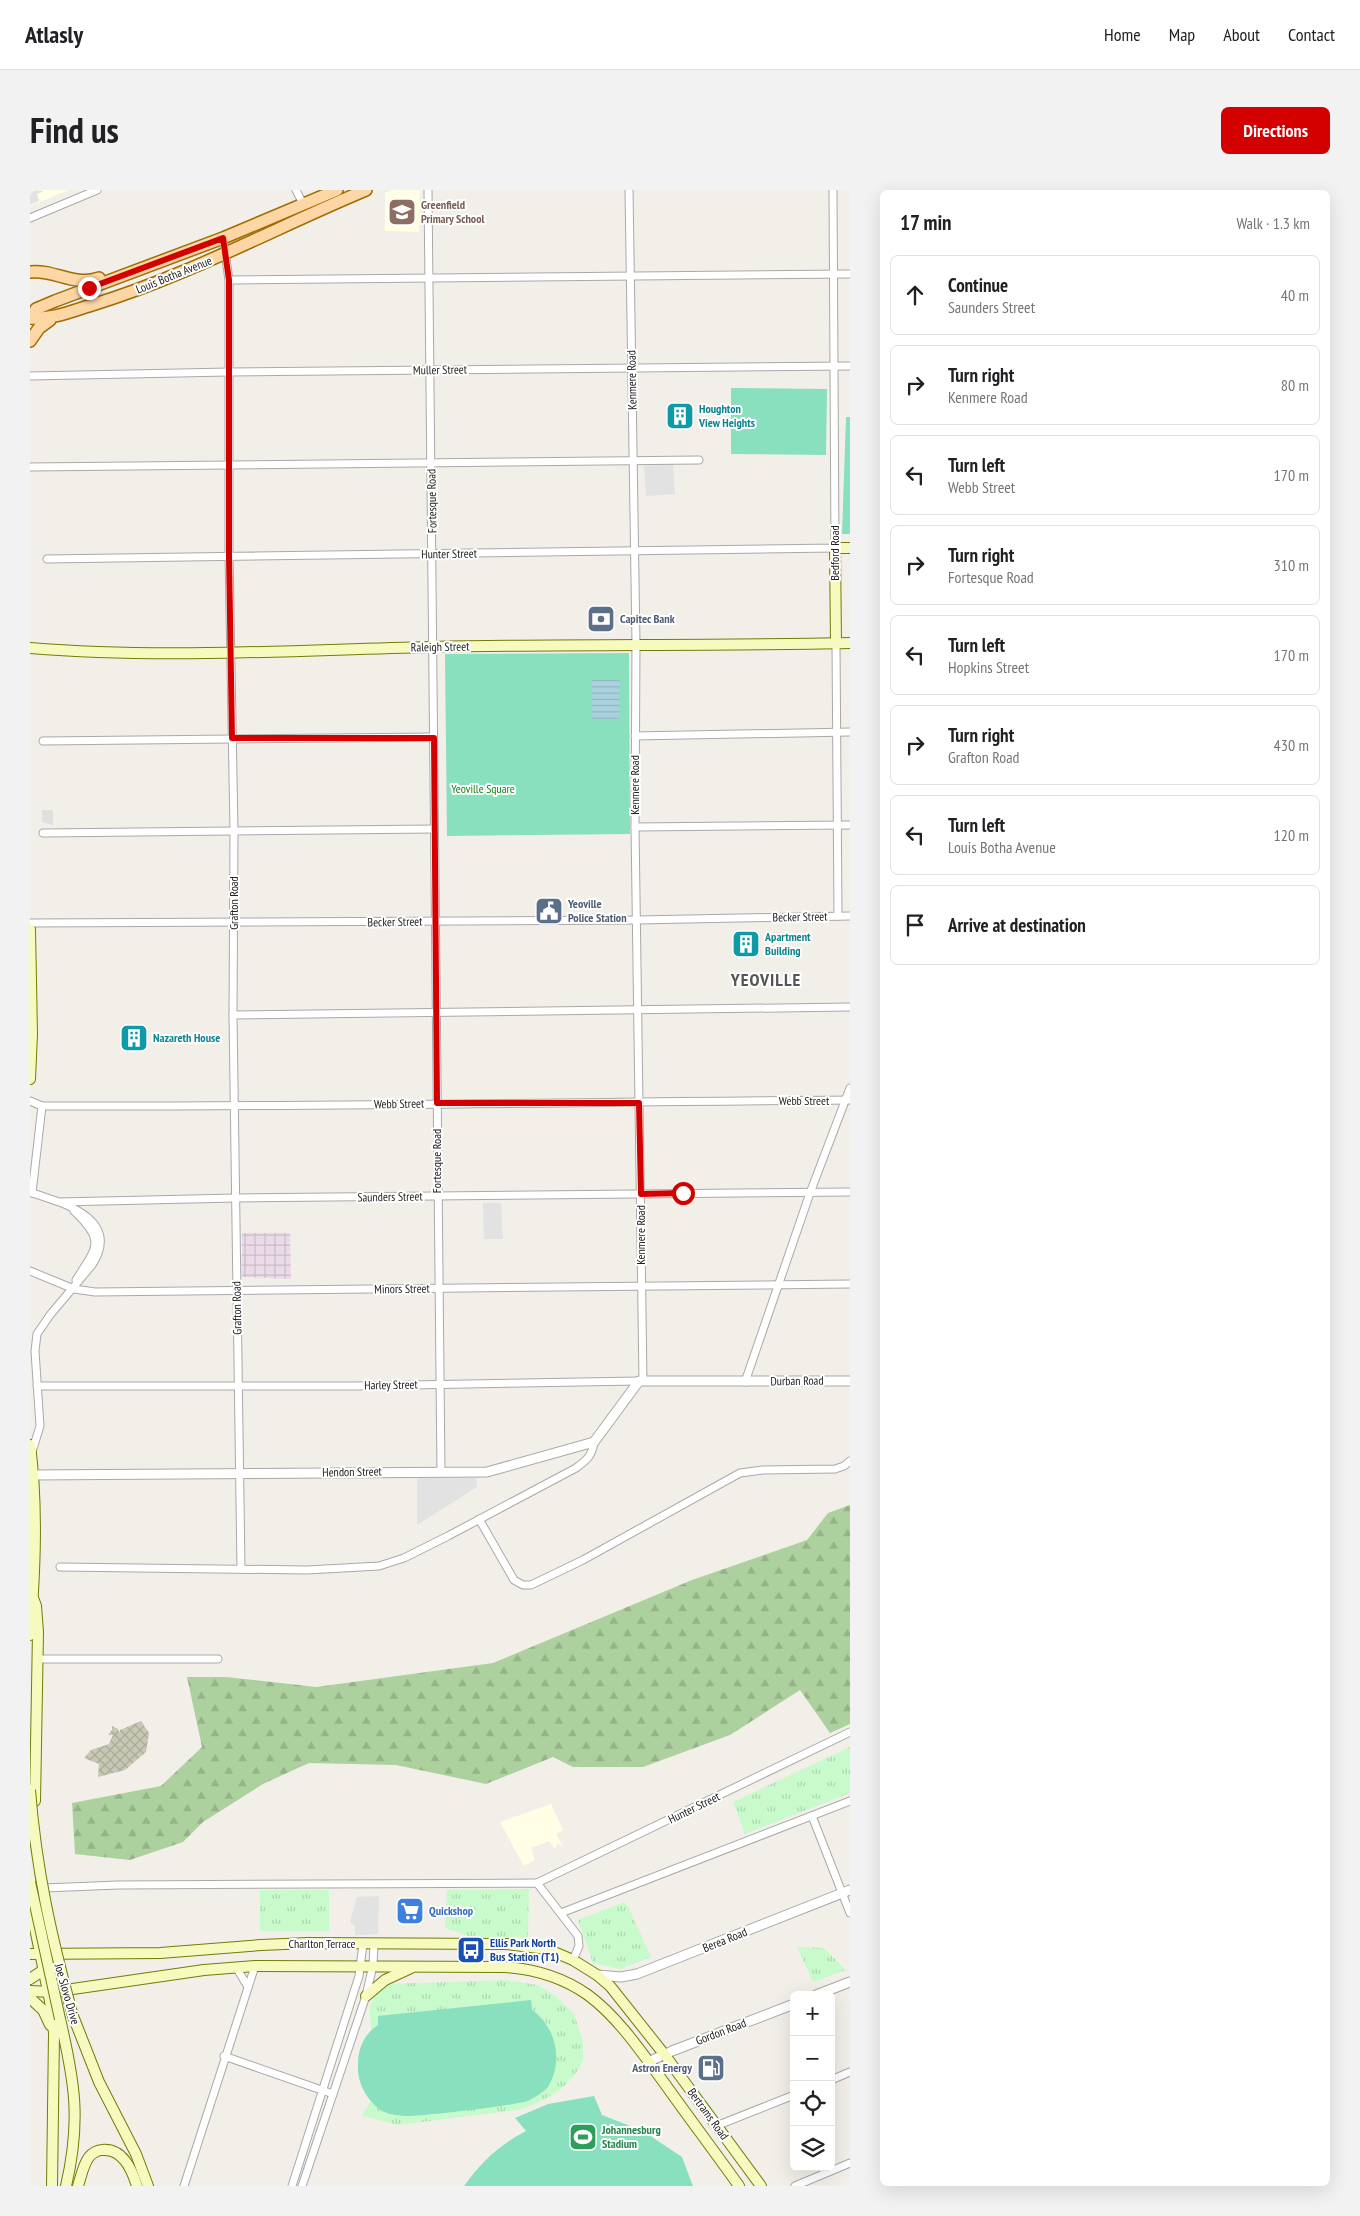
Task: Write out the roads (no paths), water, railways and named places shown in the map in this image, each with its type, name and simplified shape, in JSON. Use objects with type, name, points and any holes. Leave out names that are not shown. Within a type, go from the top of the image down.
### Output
[{"type":"main road","name":"Louis Botha Avenue","points":[[337,190],[223,238],[36,309],[30,318],[40,320],[142,288],[226,253],[366,190]]},
{"type":"main road","points":[[30,272],[37,271],[82,282],[159,261]]},
{"type":"main road","points":[[30,341],[41,326],[58,315]]},
{"type":"main road","name":"Hunter Street","points":[[835,548],[850,548]]},
{"type":"main road","name":"Bedford Road","points":[[835,548],[836,644]]},
{"type":"main road","name":"Raleigh Street","points":[[30,648],[81,652],[230,652],[636,644],[850,643]]},
{"type":"main road","points":[[30,929],[32,990],[30,1079]]},
{"type":"main road","points":[[30,1635],[34,1547],[31,1450]]},
{"type":"main road","points":[[30,1978],[50,1965],[56,1954],[44,1888],[35,1815],[38,1618],[32,1595]]},
{"type":"main road","name":"Joe Slovo Drive","points":[[30,1790],[38,1871],[53,1944],[73,2016],[99,2082],[136,2154],[148,2186]]},
{"type":"main road","name":"Joe Slovo Drive","points":[[30,1882],[74,2083],[76,2104],[74,2143],[66,2186]]},
{"type":"main road","points":[[30,1904],[35,1928],[35,1954],[43,1970],[54,2033],[52,2186]]},
{"type":"main road","points":[[30,1939],[35,1928]]},
{"type":"main road","name":"Charlton Terrace","points":[[35,1954],[160,1953],[261,1945],[520,1944],[547,1949],[573,1960],[597,1974]]},
{"type":"main road","name":"Charlton Terrace","points":[[30,1991],[48,1992],[236,1967],[362,1965],[518,1968],[554,1977],[587,1994]]},
{"type":"main road","points":[[366,1996],[385,1980],[414,1967]]},
{"type":"main road","name":"Bertrams Road","points":[[597,1974],[618,1995],[664,2054],[761,2186]]},
{"type":"main road","name":"Bertrams Road","points":[[587,1994],[610,2014],[648,2062],[736,2184]]},
{"type":"main road","points":[[30,1998],[43,2010],[54,2033]]},
{"type":"main road","points":[[78,2186],[89,2158],[99,2150],[105,2149],[122,2156],[137,2186]]},
{"type":"street","points":[[30,218],[96,190]]},
{"type":"street","points":[[296,190],[303,204]]},
{"type":"street","name":"Fortesque Road","points":[[428,190],[441,1471]]},
{"type":"street","name":"Kenmere Road","points":[[629,190],[636,644],[635,827],[641,1194],[641,1381]]},
{"type":"street","name":"Bedford Road","points":[[833,190],[835,548]]},
{"type":"street","name":"Grafton Road","points":[[223,238],[229,280],[229,556],[234,831],[233,1015],[236,1107],[240,1569]]},
{"type":"street","points":[[229,280],[850,274]]},
{"type":"street","name":"Muller Street","points":[[30,376],[229,372],[850,366]]},
{"type":"street","points":[[30,467],[699,460]]},
{"type":"street","name":"Hunter Street","points":[[47,559],[835,548]]},
{"type":"street","name":"Bedford Road","points":[[836,644],[838,916]]},
{"type":"street","points":[[635,736],[850,732]]},
{"type":"street","points":[[43,741],[232,738],[434,738]]},
{"type":"street","points":[[635,827],[850,824]]},
{"type":"street","points":[[43,833],[434,829]]},
{"type":"street","name":"Becker Street","points":[[30,924],[234,924],[850,916]]},
{"type":"street","points":[[233,1015],[850,1007]]},
{"type":"street","points":[[745,1382],[777,1285],[810,1193],[848,1100],[850,1088]]},
{"type":"street","name":"Webb Street","points":[[42,1106],[236,1107],[437,1103],[848,1100]]},
{"type":"street","points":[[30,1101],[42,1106],[31,1193]]},
{"type":"street","name":"Saunders Street","points":[[31,1193],[59,1202],[236,1198],[850,1192]]},
{"type":"street","points":[[31,1450],[39,1433],[35,1352],[37,1334],[72,1289],[93,1253],[96,1241],[90,1228],[68,1206],[59,1202]]},
{"type":"street","name":"Minors Street","points":[[30,1272],[72,1289],[95,1292],[850,1284]]},
{"type":"street","points":[[60,1567],[307,1570],[379,1566],[404,1558],[576,1468],[589,1459],[594,1442],[641,1381]]},
{"type":"street","name":"Harley Street","points":[[37,1386],[238,1386],[641,1381],[745,1382]]},
{"type":"street","name":"Durban Road","points":[[745,1382],[850,1381]]},
{"type":"street","name":"Hendon Street","points":[[32,1475],[496,1470],[594,1442]]},
{"type":"street","points":[[480,1519],[514,1580],[523,1585],[531,1585],[583,1560],[740,1473],[835,1469],[844,1466],[850,1461]]},
{"type":"street","points":[[38,1659],[218,1659]]},
{"type":"street","name":"Hunter Street","points":[[537,1883],[850,1732]]},
{"type":"street","points":[[561,1913],[850,1801]]},
{"type":"street","points":[[812,1816],[846,1892],[850,1913]]},
{"type":"street","points":[[44,1888],[128,1885],[537,1883],[578,1936],[580,1943],[573,1960]]},
{"type":"street","name":"Berea Road","points":[[597,1974],[621,1977],[637,1974],[846,1892]]},
{"type":"street","points":[[292,2186],[321,2089],[369,1944]]},
{"type":"street","points":[[302,2186],[366,1996],[373,1966],[369,1944]]},
{"type":"street","points":[[184,2186],[224,2056],[255,1966]]},
{"type":"street","points":[[236,1967],[248,1988]]},
{"type":"street","points":[[826,1991],[850,1982]]},
{"type":"street","name":"Gordon Road","points":[[648,2062],[664,2054],[790,2006]]},
{"type":"street","points":[[224,2056],[333,2094]]},
{"type":"street","points":[[835,2078],[850,2072]]},
{"type":"street","points":[[716,2126],[790,2097]]},
{"type":"street","points":[[304,2146],[315,2149]]},
{"type":"street","points":[[795,2186],[850,2163]]},
{"type":"water","points":[[592,680],[620,680],[619,719],[592,719]]},
{"type":"place","name":"Greenfield Primary School","points":[[402,212]]},
{"type":"place","name":"Houghton View Heights","points":[[680,416]]},
{"type":"place","name":"Capitec Bank","points":[[601,619]]},
{"type":"place","name":"Yeoville Police Station","points":[[549,911]]},
{"type":"place","name":"Apartment Building","points":[[746,944]]},
{"type":"place","name":"Nazareth House","points":[[134,1038]]},
{"type":"place","name":"Quickshop","points":[[410,1911]]},
{"type":"place","name":"Ellis Park North Bus Station (T1)","points":[[471,1950]]},
{"type":"place","name":"Astron Energy","points":[[711,2068]]},
{"type":"place","name":"Johannesburg Stadium","points":[[583,2137]]},
{"type":"district","name":"YEOVILLE","points":[[766,980]]},
{"type":"park label","name":"Yeoville Square","points":[[483,789]]}]
